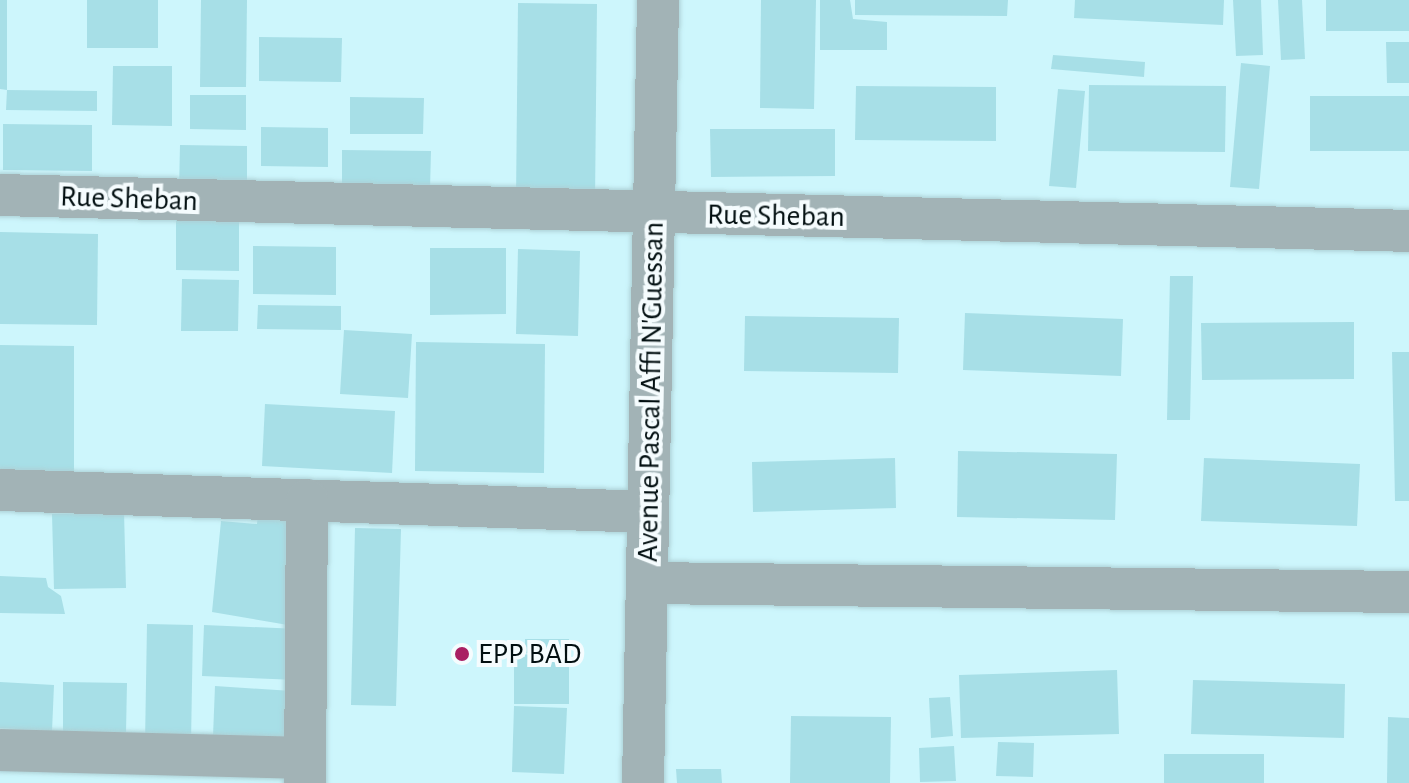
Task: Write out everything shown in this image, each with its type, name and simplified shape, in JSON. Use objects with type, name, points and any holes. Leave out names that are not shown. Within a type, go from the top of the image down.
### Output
[{"type":"street","name":"Avenue Pascal Affi N'Guessan","points":[[643,783],[658,0]]},
{"type":"street","name":"Rue Sheban","points":[[0,195],[1409,231]]},
{"type":"street","points":[[0,490],[648,512]]},
{"type":"street","points":[[0,750],[305,770],[307,500]]},
{"type":"street","points":[[647,583],[1409,592]]},
{"type":"building","points":[[0,0],[7,0],[7,90],[0,89]]},
{"type":"building","points":[[87,0],[158,0],[158,48],[87,48]]},
{"type":"building","points":[[201,0],[247,0],[246,87],[200,87]]},
{"type":"building","points":[[761,0],[816,0],[814,109],[760,108]]},
{"type":"building","points":[[820,0],[850,0],[853,19],[887,22],[887,50],[820,50]]},
{"type":"building","points":[[855,0],[1008,0],[1007,16],[855,15]]},
{"type":"building","points":[[1075,0],[1224,0],[1223,25],[1074,18]]},
{"type":"building","points":[[1233,0],[1261,0],[1263,55],[1236,56]]},
{"type":"building","points":[[1278,0],[1302,0],[1305,59],[1281,60]]},
{"type":"building","points":[[1326,0],[1409,0],[1409,31],[1326,31]]},
{"type":"building","points":[[518,3],[597,4],[595,200],[516,199]]},
{"type":"building","points":[[259,37],[342,38],[341,82],[259,81]]},
{"type":"building","points":[[1386,42],[1409,42],[1409,83],[1387,83]]},
{"type":"building","points":[[1053,55],[1145,62],[1144,77],[1051,69]]},
{"type":"building","points":[[1241,63],[1270,66],[1259,189],[1230,187]]},
{"type":"building","points":[[113,66],[172,66],[172,126],[112,125]]},
{"type":"building","points":[[1089,85],[1226,86],[1225,152],[1088,151]]},
{"type":"building","points":[[856,86],[996,87],[996,141],[855,140]]},
{"type":"building","points":[[1058,89],[1085,91],[1076,188],[1049,186]]},
{"type":"building","points":[[7,90],[97,91],[97,111],[6,110]]},
{"type":"building","points":[[190,95],[246,95],[246,130],[190,129]]},
{"type":"building","points":[[1310,96],[1409,96],[1409,151],[1310,151]]},
{"type":"building","points":[[350,97],[424,98],[423,134],[350,134]]},
{"type":"building","points":[[3,124],[92,125],[92,171],[3,170]]},
{"type":"building","points":[[261,127],[328,128],[328,167],[261,166]]},
{"type":"building","points":[[710,129],[835,129],[835,176],[711,177]]},
{"type":"building","points":[[180,145],[247,146],[247,192],[179,191]]},
{"type":"building","points":[[342,150],[431,151],[430,189],[342,188]]},
{"type":"building","points":[[176,220],[239,220],[239,271],[176,270]]},
{"type":"building","points":[[0,232],[98,234],[97,325],[0,324]]},
{"type":"building","points":[[253,246],[336,247],[336,295],[253,294]]},
{"type":"building","points":[[430,248],[506,248],[506,314],[430,315]]},
{"type":"building","points":[[518,249],[580,251],[578,336],[516,334]]},
{"type":"building","points":[[1170,276],[1193,276],[1190,420],[1167,420]]},
{"type":"building","points":[[182,279],[239,280],[238,331],[181,331]]},
{"type":"building","points":[[258,305],[341,306],[341,330],[257,329]]},
{"type":"building","points":[[965,313],[1123,319],[1121,376],[963,370]]},
{"type":"building","points":[[745,316],[899,318],[898,373],[744,371]]},
{"type":"building","points":[[1354,322],[1354,379],[1202,380],[1201,323]]},
{"type":"building","points":[[344,330],[412,334],[408,398],[340,394]]},
{"type":"building","points":[[416,342],[545,344],[544,473],[415,471]]},
{"type":"building","points":[[0,345],[74,346],[74,471],[0,471]]},
{"type":"building","points":[[1392,352],[1409,352],[1409,501],[1395,501]]},
{"type":"building","points":[[265,404],[395,411],[392,473],[262,466]]},
{"type":"building","points":[[958,451],[1117,454],[1115,520],[957,517]]},
{"type":"building","points":[[895,458],[896,508],[753,512],[752,462]]},
{"type":"building","points":[[1204,458],[1360,464],[1357,526],[1201,521]]},
{"type":"building","points":[[259,503],[298,507],[288,625],[212,612],[221,521],[257,524]]},
{"type":"building","points":[[124,512],[126,588],[54,589],[52,514]]},
{"type":"building","points":[[355,528],[401,529],[396,706],[351,705]]},
{"type":"building","points":[[0,576],[46,578],[48,587],[61,596],[65,614],[0,613]]},
{"type":"building","points":[[147,624],[193,625],[191,743],[145,743]]},
{"type":"building","points":[[204,625],[299,629],[297,680],[202,676]]},
{"type":"building","points":[[525,639],[569,639],[569,704],[514,704],[514,657],[525,657]]},
{"type":"building","points":[[1117,670],[1119,734],[961,738],[959,675]]},
{"type":"building","points":[[1193,680],[1345,684],[1344,738],[1191,734]]},
{"type":"building","points":[[0,682],[54,685],[52,731],[0,728]]},
{"type":"building","points":[[63,682],[127,683],[126,732],[63,732]]},
{"type":"building","points":[[215,686],[292,691],[289,740],[213,736]]},
{"type":"building","points":[[950,697],[953,736],[931,738],[929,698]]},
{"type":"building","points":[[514,706],[567,708],[564,774],[512,772]]},
{"type":"building","points":[[791,716],[891,717],[890,783],[790,783]]},
{"type":"building","points":[[1388,717],[1409,718],[1409,783],[1387,783]]},
{"type":"building","points":[[998,742],[1034,743],[1033,777],[996,776]]},
{"type":"building","points":[[954,746],[956,781],[920,782],[919,748]]},
{"type":"building","points":[[1164,754],[1264,754],[1264,783],[1164,783]]},
{"type":"building","points":[[676,769],[721,769],[722,783],[677,783]]},
{"type":"place","name":"EPP BAD","points":[[462,654]]}]
